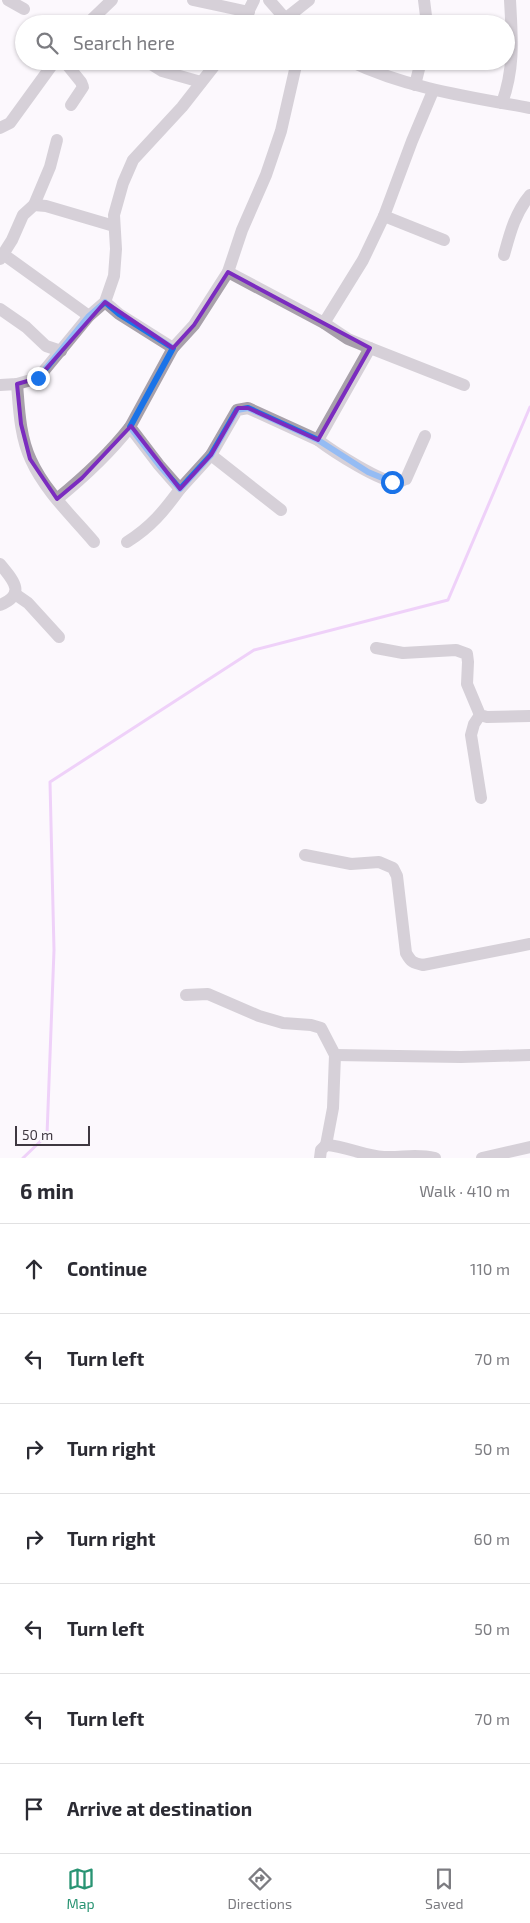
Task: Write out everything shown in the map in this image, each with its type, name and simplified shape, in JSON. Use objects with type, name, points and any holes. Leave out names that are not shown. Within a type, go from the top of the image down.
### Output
[{"type":"street","points":[[8,0],[24,9]]},
{"type":"street","points":[[96,15],[112,0]]},
{"type":"street","points":[[193,0],[248,12]]},
{"type":"street","points":[[246,15],[254,0]]},
{"type":"street","points":[[269,0],[282,15]]},
{"type":"street","points":[[294,15],[310,0]]},
{"type":"street","points":[[424,0],[426,15]]},
{"type":"street","points":[[510,0],[511,15]]},
{"type":"street","points":[[0,128],[10,123],[48,70]]},
{"type":"street","points":[[71,105],[83,87],[82,82],[72,70]]},
{"type":"street","points":[[160,70],[201,82]]},
{"type":"street","points":[[0,385],[17,384],[38,378],[89,316],[105,302],[114,276],[116,249],[114,215],[123,183],[133,160],[182,107],[211,70]]},
{"type":"street","points":[[57,499],[82,478],[119,441],[130,427],[173,348],[194,325],[228,272],[242,230],[266,175],[281,131],[295,70]]},
{"type":"street","points":[[368,70],[433,91],[530,108]]},
{"type":"street","points":[[415,85],[419,70]]},
{"type":"street","points":[[502,103],[509,83],[511,70]]},
{"type":"street","points":[[324,323],[359,267],[384,216],[433,91]]},
{"type":"street","points":[[57,140],[50,167],[34,205],[23,216],[2,257],[89,316]]},
{"type":"street","points":[[504,255],[512,226],[521,206],[530,195]]},
{"type":"street","points":[[34,205],[46,206],[114,226]]},
{"type":"street","points":[[384,216],[444,240]]},
{"type":"street","points":[[228,272],[324,323],[348,339],[464,385]]},
{"type":"street","points":[[105,302],[119,314],[173,348]]},
{"type":"street","points":[[0,309],[26,326],[46,346],[61,351]]},
{"type":"street","points":[[318,440],[370,348]]},
{"type":"street","points":[[17,384],[21,424],[30,459],[45,485],[94,542]]},
{"type":"street","points":[[127,542],[140,534],[167,508],[180,489],[211,455],[237,410],[241,408],[248,408],[318,440],[368,472],[392,482],[406,479],[425,436]]},
{"type":"street","points":[[130,427],[180,489]]},
{"type":"street","points":[[211,455],[281,510]]},
{"type":"street","points":[[0,564],[13,581],[16,589],[15,594],[8,602],[0,605]]},
{"type":"street","points":[[15,594],[28,603],[58,637]]},
{"type":"street","points":[[376,648],[403,653],[456,650],[467,654],[467,684],[480,715]]},
{"type":"street","points":[[480,715],[530,716]]},
{"type":"street","points":[[480,715],[474,724],[471,735],[481,798]]},
{"type":"street","points":[[304,855],[351,864],[379,862],[393,868],[397,876],[406,953],[411,962],[415,964],[423,965],[530,944]]},
{"type":"street","points":[[186,995],[208,994],[259,1016],[321,1028],[334,1055],[333,1108],[326,1145],[322,1150],[320,1158]]},
{"type":"street","points":[[334,1055],[461,1057],[530,1055]]},
{"type":"street","points":[[326,1145],[377,1156],[394,1158],[421,1154],[435,1158]]},
{"type":"street","points":[[482,1158],[524,1151]]},
{"type":"highlighted area","points":[[228,272],[370,348],[318,440],[248,408],[238,408],[211,455],[180,489],[131,426],[82,478],[57,499],[30,459],[21,424],[17,384],[38,378],[105,302],[173,348],[194,325]]},
{"type":"waterway","points":[[23,1158],[47,1135],[54,950],[50,782],[254,650],[448,600],[530,407]]},
{"type":"route","points":[[38,378],[89,316],[105,302],[119,314],[173,348],[130,427],[180,489],[211,455],[237,410],[241,408],[248,408],[318,440],[368,472],[392,482]]}]
